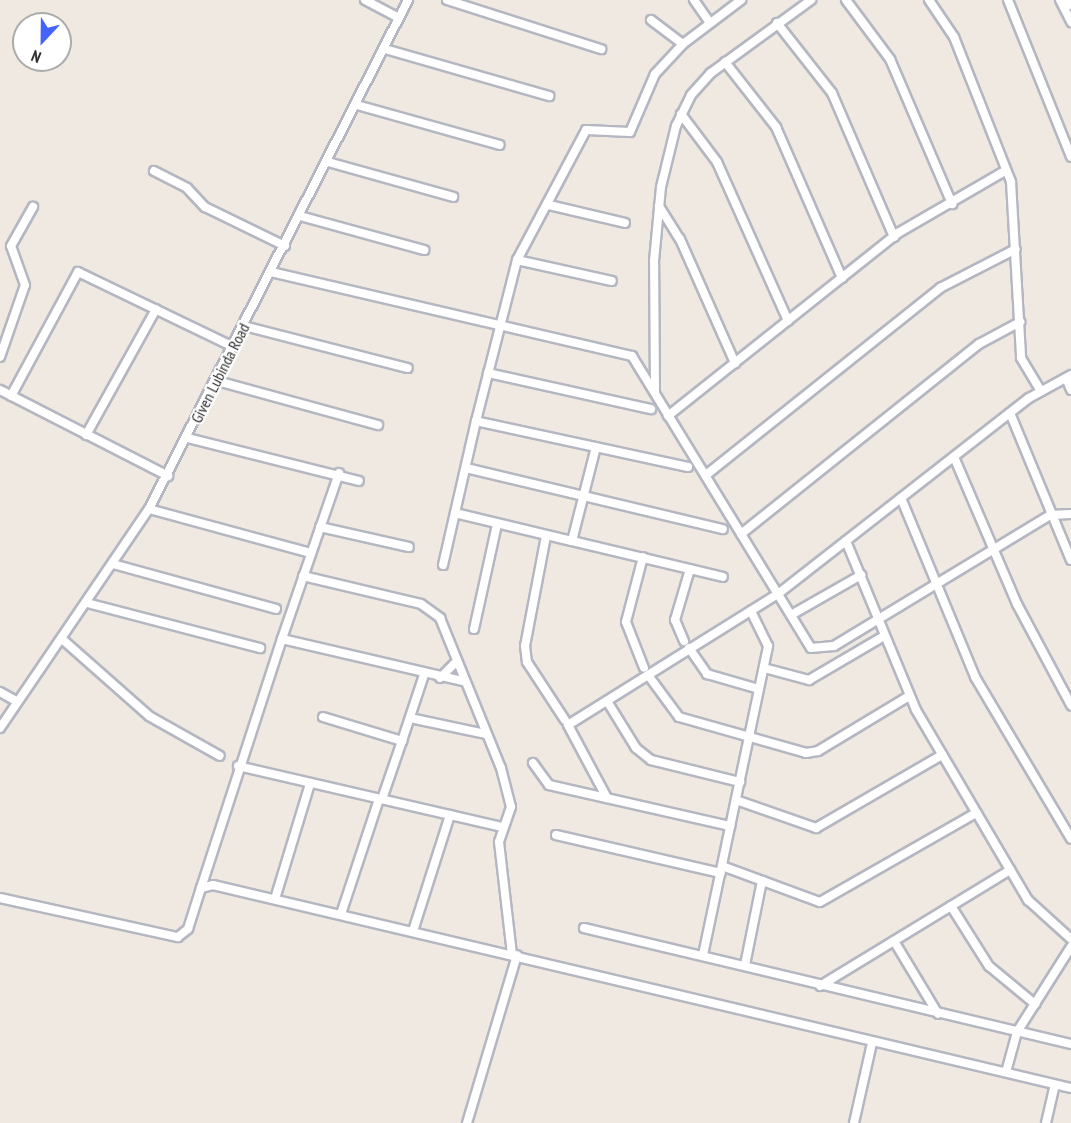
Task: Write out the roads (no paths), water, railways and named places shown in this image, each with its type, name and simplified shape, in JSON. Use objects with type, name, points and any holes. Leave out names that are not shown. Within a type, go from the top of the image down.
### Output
[{"type":"street","points":[[365,0],[399,18]]},
{"type":"street","name":"Given Lubinda Road","points":[[0,728],[16,701],[113,564],[168,476],[408,0]]},
{"type":"street","points":[[447,0],[601,49]]},
{"type":"street","points":[[694,0],[710,23]]},
{"type":"street","points":[[443,565],[476,421],[517,260],[549,205],[586,129],[630,132],[655,74],[683,44],[741,0]]},
{"type":"street","points":[[655,394],[659,206],[681,114],[691,95],[725,63],[811,0]]},
{"type":"street","points":[[846,0],[890,59],[952,204]]},
{"type":"street","points":[[929,0],[954,37],[1014,197],[1020,322],[1025,371],[1041,391]]},
{"type":"street","points":[[1008,0],[1071,157]]},
{"type":"street","points":[[1060,0],[1071,22]]},
{"type":"street","points":[[1068,0],[1071,5]]},
{"type":"street","points":[[651,20],[683,44]]},
{"type":"street","points":[[777,23],[832,93],[894,237]]},
{"type":"street","points":[[384,48],[549,96]]},
{"type":"street","points":[[725,63],[776,127],[842,278]]},
{"type":"street","points":[[357,105],[500,145]]},
{"type":"street","points":[[681,114],[717,162],[788,321]]},
{"type":"street","points":[[328,162],[453,197]]},
{"type":"street","points":[[154,171],[187,188],[205,207],[285,246]]},
{"type":"street","points":[[668,416],[894,237],[1005,171]]},
{"type":"street","points":[[549,205],[625,223]]},
{"type":"street","points":[[659,206],[680,239],[735,363]]},
{"type":"street","points":[[0,357],[25,285],[11,246],[33,207]]},
{"type":"street","points":[[300,216],[424,250]]},
{"type":"street","points":[[706,476],[940,288],[1016,249]]},
{"type":"street","points":[[517,260],[612,281]]},
{"type":"street","points":[[272,272],[628,354],[811,648],[820,649],[880,618],[1054,514],[1071,514]]},
{"type":"street","points":[[11,396],[74,273],[234,347]]},
{"type":"street","points":[[86,435],[156,309]]},
{"type":"street","points":[[741,534],[979,344],[1020,322]]},
{"type":"street","points":[[244,326],[408,368]]},
{"type":"street","points":[[488,373],[651,409]]},
{"type":"street","points":[[607,798],[568,725],[607,701],[646,672],[778,594],[1041,391],[1068,376],[1071,390]]},
{"type":"street","points":[[217,381],[378,425]]},
{"type":"street","points":[[0,390],[168,476]]},
{"type":"street","points":[[1010,413],[1054,514],[1071,560]]},
{"type":"street","points":[[476,421],[688,467]]},
{"type":"street","points":[[188,438],[339,473],[359,481]]},
{"type":"street","points":[[572,541],[596,447]]},
{"type":"street","points":[[954,456],[1035,644],[1071,705]]},
{"type":"street","points":[[465,468],[585,494],[723,529]]},
{"type":"street","points":[[0,898],[178,937],[188,929],[204,883],[238,766],[339,473]]},
{"type":"street","points":[[901,498],[935,585],[975,677],[1071,839]]},
{"type":"street","points":[[149,509],[311,553]]},
{"type":"street","points":[[455,513],[723,577]]},
{"type":"street","points":[[474,629],[497,524]]},
{"type":"street","points":[[320,527],[409,547]]},
{"type":"street","points":[[546,536],[525,646],[527,662],[565,720]]},
{"type":"street","points":[[846,541],[880,618],[884,636],[909,696],[942,755],[1010,870],[1043,919],[1071,939]]},
{"type":"street","points":[[643,557],[626,622],[646,672],[679,717],[750,734],[811,753],[909,696]]},
{"type":"street","points":[[113,564],[276,609]]},
{"type":"street","points":[[684,641],[675,620],[690,569]]},
{"type":"street","points":[[791,615],[861,575]]},
{"type":"street","points":[[303,576],[435,610],[486,734],[511,807],[499,829],[515,955],[467,1123]]},
{"type":"street","points":[[87,603],[260,648]]},
{"type":"street","points":[[703,955],[768,646],[752,611]]},
{"type":"street","points":[[764,668],[809,680],[884,636]]},
{"type":"street","points":[[62,639],[149,716],[220,756]]},
{"type":"street","points":[[282,639],[424,675],[463,681]]},
{"type":"street","points":[[689,648],[707,674],[759,689]]},
{"type":"street","points":[[440,678],[455,663]]},
{"type":"street","points":[[341,914],[424,675]]},
{"type":"street","points":[[0,692],[16,701]]},
{"type":"street","points":[[607,701],[636,748],[651,760],[740,782]]},
{"type":"street","points":[[323,717],[402,741]]},
{"type":"street","points":[[410,718],[486,734]]},
{"type":"street","points":[[736,800],[816,828],[942,755]]},
{"type":"street","points":[[534,763],[549,785],[730,826]]},
{"type":"street","points":[[238,766],[450,815],[499,829]]},
{"type":"street","points":[[275,899],[310,784]]},
{"type":"street","points":[[556,835],[721,869],[762,881],[811,900],[834,899],[976,813]]},
{"type":"street","points":[[414,931],[450,815]]},
{"type":"street","points":[[820,986],[1010,870]]},
{"type":"street","points":[[745,965],[762,881]]},
{"type":"street","points":[[204,883],[1071,1088]]},
{"type":"street","points":[[951,906],[989,966],[1035,1004]]},
{"type":"street","points":[[584,928],[1071,1044]]},
{"type":"street","points":[[894,941],[938,1014]]},
{"type":"street","points":[[1006,1072],[1017,1032],[1071,947]]},
{"type":"street","points":[[854,1123],[872,1042]]},
{"type":"street","points":[[1047,1123],[1055,1085]]}]
